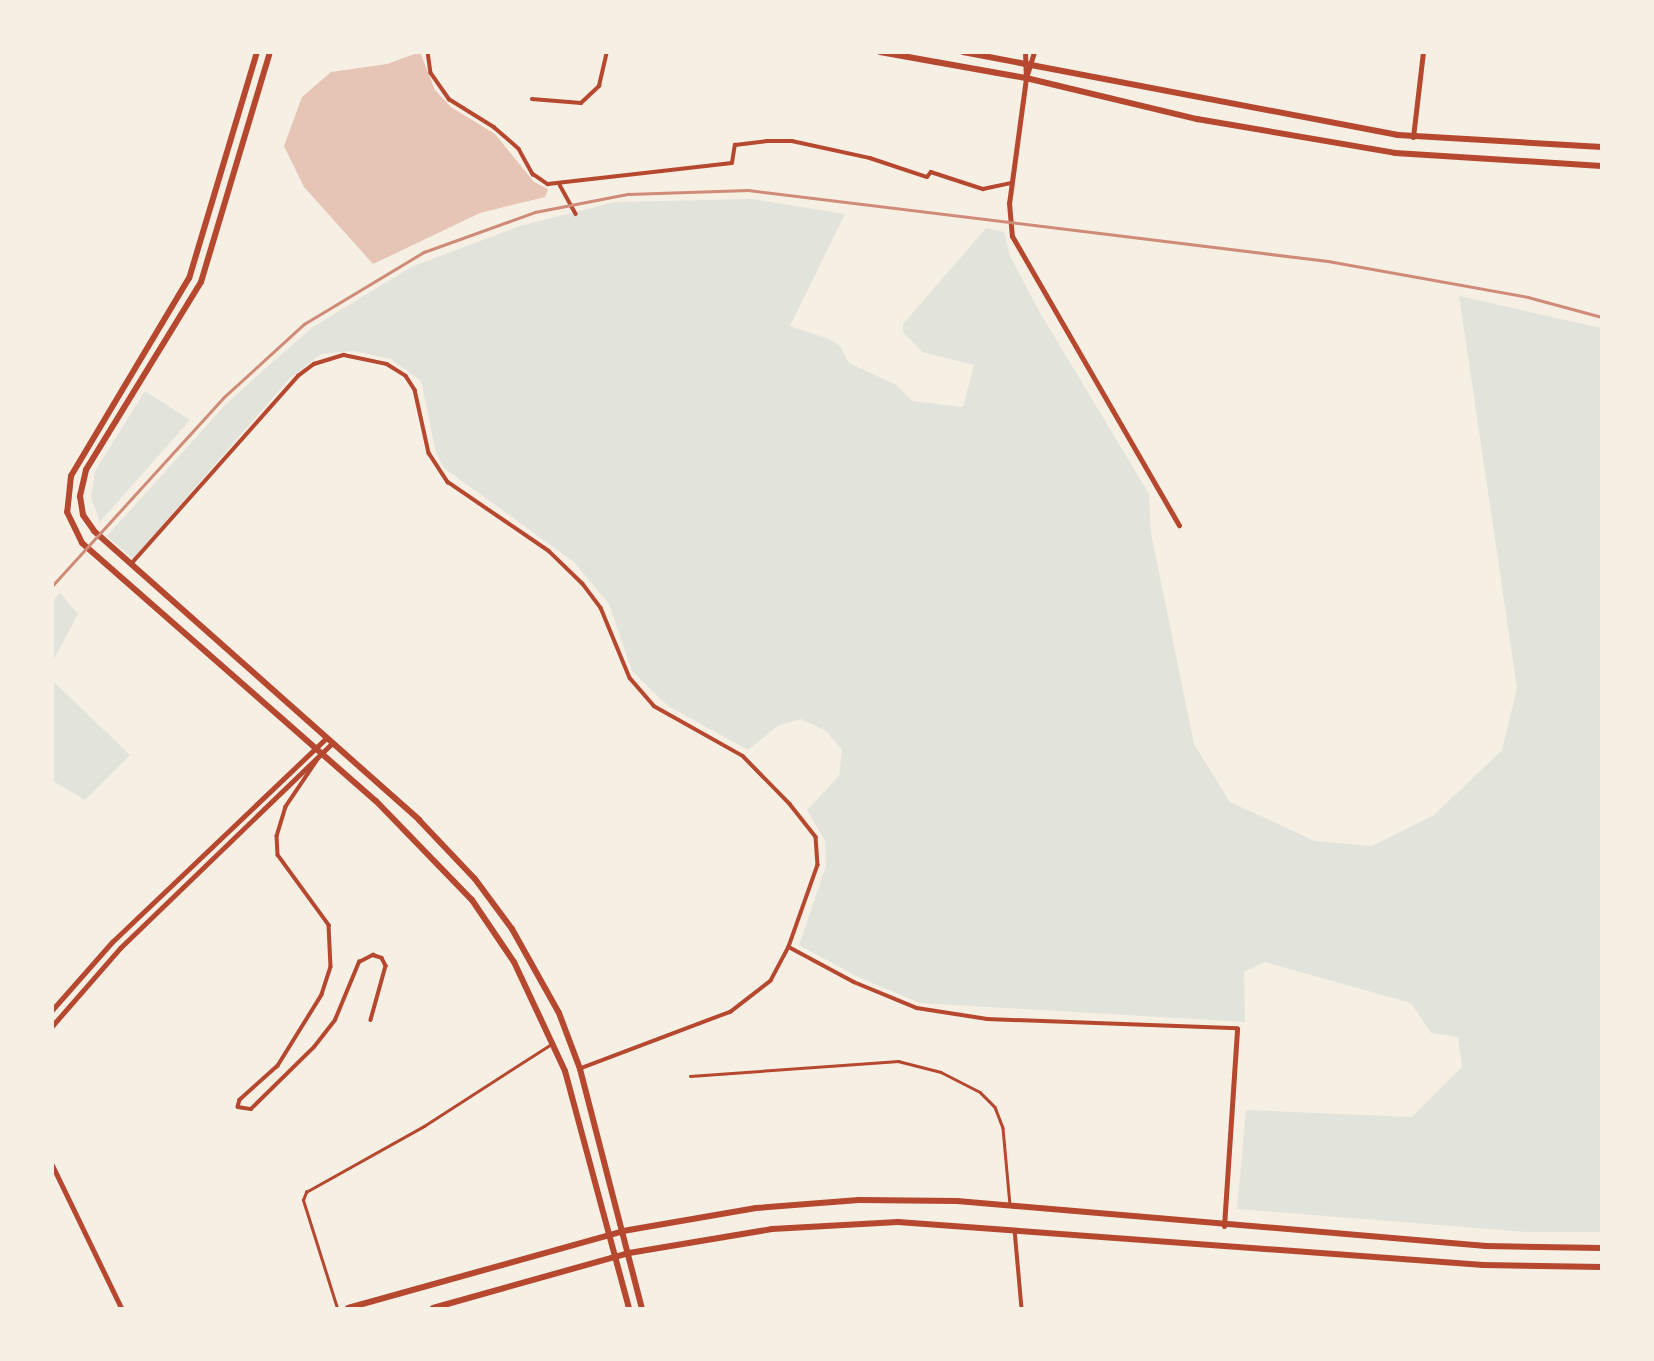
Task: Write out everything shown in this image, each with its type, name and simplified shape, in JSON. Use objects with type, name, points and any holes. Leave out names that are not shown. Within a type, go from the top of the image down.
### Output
[{"type":"main road","points":[[257,52],[189,278],[71,475],[67,512],[82,543],[429,851],[472,900],[514,961],[554,1042],[629,1308]]},
{"type":"main road","points":[[270,52],[201,282],[82,482],[81,506],[87,524],[131,565],[419,820],[484,890],[512,929],[559,1013],[580,1069],[642,1308]]},
{"type":"main road","points":[[880,52],[1026,78],[1196,119],[1395,153],[1601,166]]},
{"type":"main road","points":[[963,52],[1033,64],[1200,101],[1413,137],[1601,147]]},
{"type":"main road","points":[[348,1308],[623,1231],[756,1208],[859,1200],[1010,1205],[1224,1226],[1486,1246],[1601,1248]]},
{"type":"main road","points":[[433,1308],[629,1253],[816,1226],[941,1222],[1483,1265],[1601,1267]]},
{"type":"street","points":[[428,52],[431,73],[449,99],[500,132],[519,149],[540,181],[560,185],[633,172],[732,163],[735,145],[792,141],[870,158],[927,177],[931,172],[983,188],[1012,183]]},
{"type":"street","points":[[532,99],[581,103],[599,86],[607,52]]},
{"type":"street","points":[[1025,52],[1026,78],[1012,183],[1012,236],[1179,525]]},
{"type":"street","points":[[1026,78],[1033,64],[1034,52]]},
{"type":"street","points":[[1413,137],[1423,52]]},
{"type":"street","points":[[560,185],[576,214]]},
{"type":"street","points":[[131,565],[298,376],[321,361],[344,355],[387,364],[406,376],[415,390],[429,453],[448,482],[566,566],[601,608],[630,678],[654,706],[743,756],[816,836],[818,865],[789,947],[771,981],[731,1013],[580,1069]]},
{"type":"street","points":[[52,1010],[112,942],[315,749],[329,741]]},
{"type":"street","points":[[329,741],[286,807],[277,836],[278,855],[329,925],[331,967],[322,995],[278,1066],[240,1100],[238,1107],[242,1111],[251,1109],[314,1047],[335,1020],[359,962],[373,956],[382,958],[386,966],[371,1020]]},
{"type":"street","points":[[52,1026],[120,948],[322,754]]},
{"type":"street","points":[[789,947],[854,982],[917,1008],[987,1019],[1237,1028],[1224,1226]]},
{"type":"street","points":[[337,1308],[303,1200],[306,1192],[424,1126],[554,1042]]},
{"type":"street","points":[[690,1076],[898,1061],[941,1072],[980,1092],[995,1107],[1003,1128],[1010,1205]]},
{"type":"street","points":[[52,1165],[121,1308]]},
{"type":"street","points":[[1015,1228],[1022,1308]]},
{"type":"shaded area","points":[[751,199],[845,214],[790,326],[829,339],[840,346],[849,363],[896,385],[912,401],[963,407],[974,365],[922,352],[903,332],[903,324],[986,228],[1004,232],[1010,256],[1039,311],[1149,494],[1151,533],[1194,744],[1230,802],[1315,841],[1372,846],[1434,815],[1502,750],[1517,688],[1459,296],[1601,328],[1601,1232],[1527,1232],[1237,1209],[1246,1110],[1412,1117],[1462,1067],[1458,1037],[1431,1033],[1411,1003],[1265,962],[1244,972],[1245,1022],[920,1003],[858,977],[799,945],[826,866],[825,841],[807,810],[839,776],[842,750],[826,731],[801,719],[779,725],[748,750],[668,706],[632,671],[609,604],[574,562],[444,468],[436,453],[421,381],[391,359],[354,351],[321,354],[289,379],[133,559],[107,536],[226,404],[277,358],[313,327],[411,267],[520,226],[615,202]]},
{"type":"shaded area","points":[[145,391],[190,420],[100,522],[91,497],[95,471]]},
{"type":"shaded area","points":[[60,593],[78,614],[53,661],[53,601]]},
{"type":"shaded area","points":[[52,680],[130,755],[85,800],[53,781]]},
{"type":"building","points":[[420,52],[435,90],[451,107],[495,134],[534,182],[548,189],[545,197],[480,213],[373,264],[304,187],[284,146],[302,97],[331,72],[387,64]]},
{"type":"railway","points":[[52,586],[223,398],[304,324],[424,252],[535,212],[628,194],[748,190],[1328,261],[1528,297],[1602,317]]}]
